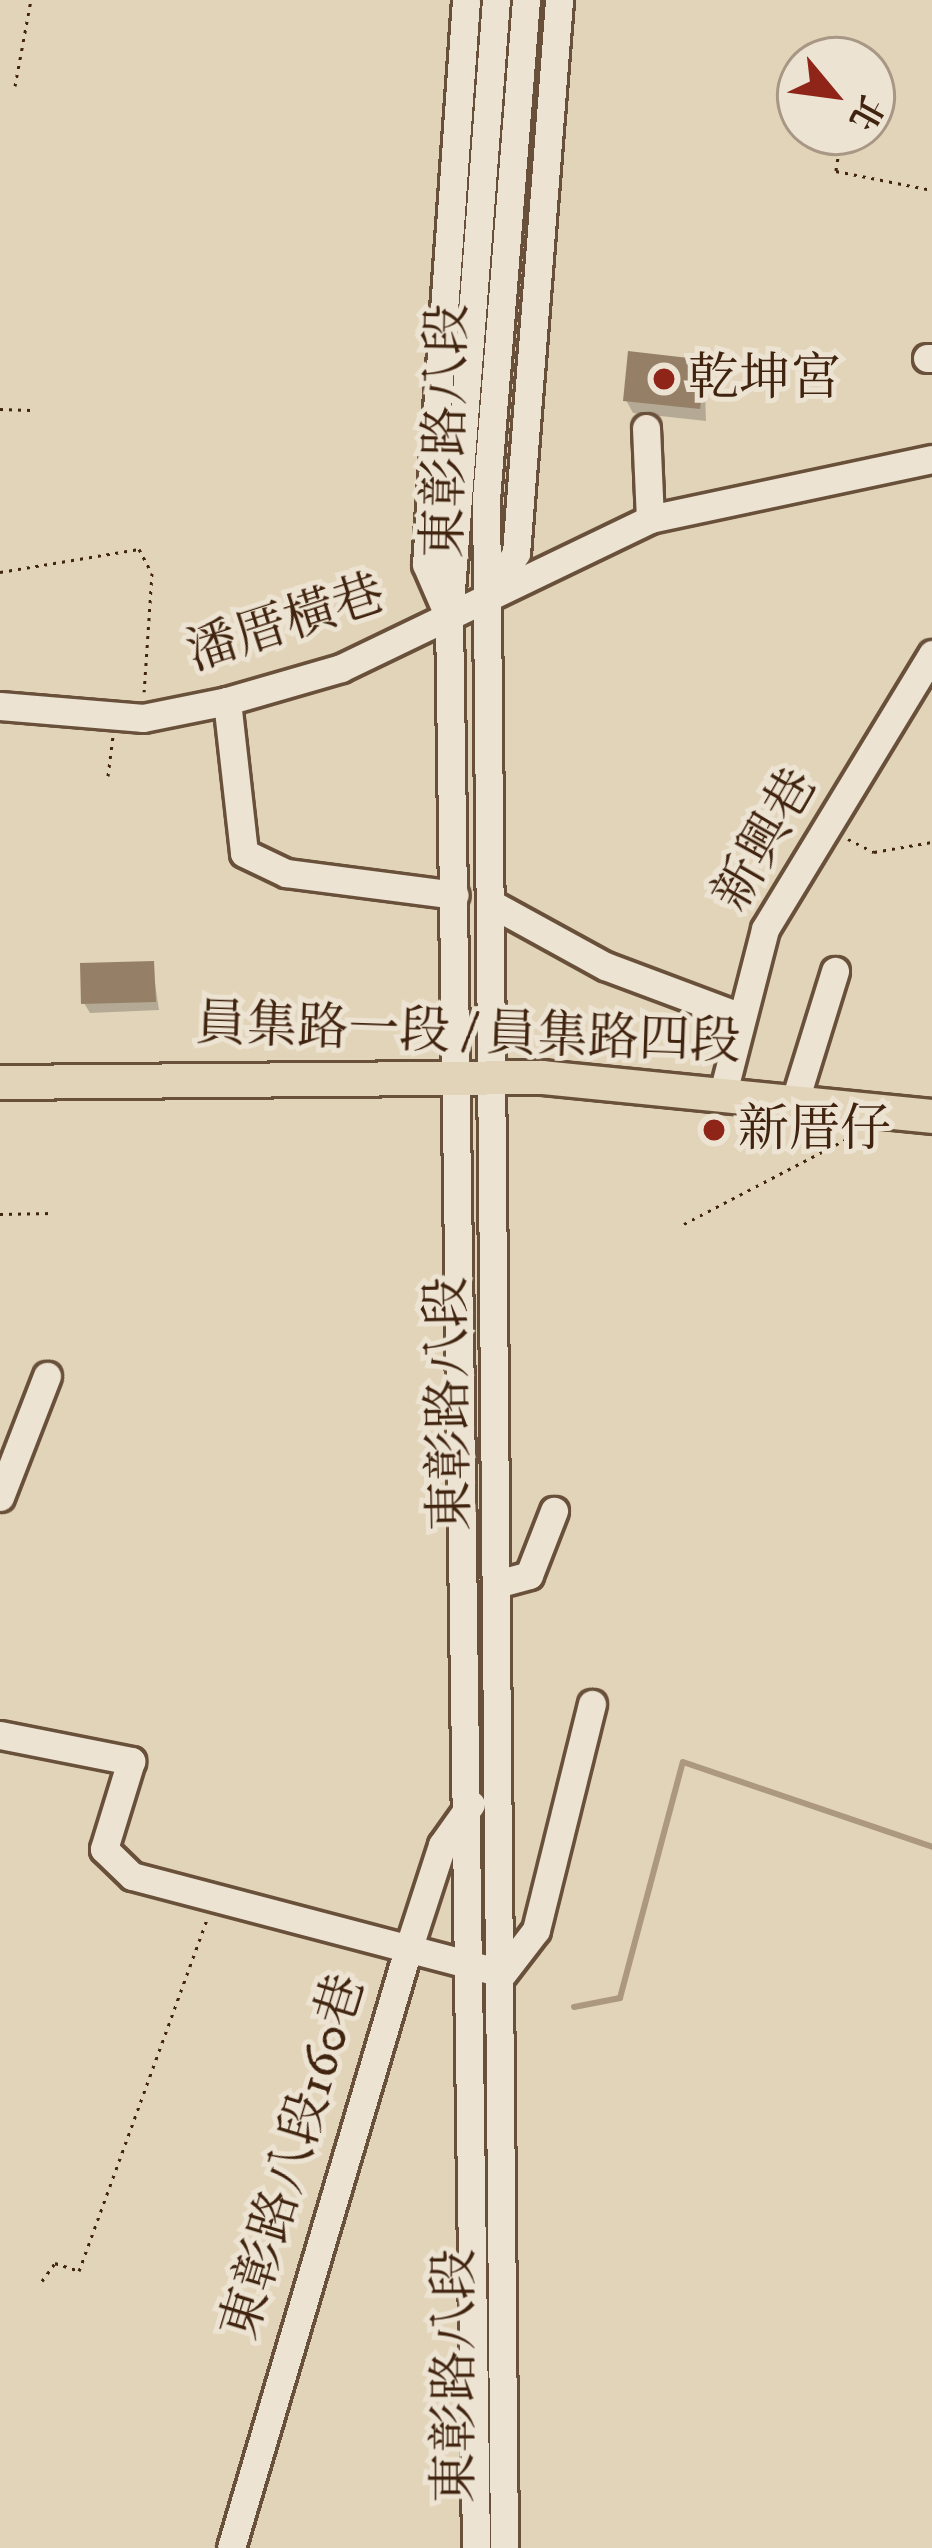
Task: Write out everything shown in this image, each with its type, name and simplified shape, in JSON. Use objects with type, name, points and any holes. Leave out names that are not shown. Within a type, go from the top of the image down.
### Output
[{"type":"main road","name":"員集路一段 / 員集路四段","points":[[0,1082],[494,1076],[724,1089],[932,1116]]},
{"type":"street","points":[[449,616],[426,564],[466,0]]},
{"type":"street","name":"東彰路八段","points":[[476,2548],[474,1974],[452,1075],[455,895],[449,616],[470,263],[496,0]]},
{"type":"street","name":"東彰路八段","points":[[504,2548],[492,592],[500,260],[526,0]]},
{"type":"street","points":[[492,592],[516,553],[560,0]]},
{"type":"street","points":[[646,428],[650,519]]},
{"type":"street","name":"潘厝橫巷","points":[[0,706],[129,717],[227,701],[341,668],[650,519],[932,459]]},
{"type":"street","name":"新興巷","points":[[724,1089],[736,1015],[765,929],[932,654]]},
{"type":"street","points":[[227,701],[244,853],[286,873],[455,895]]},
{"type":"street","points":[[492,904],[604,966],[736,1015]]},
{"type":"street","points":[[796,1097],[835,971]]},
{"type":"street","points":[[0,1497],[47,1376]]},
{"type":"street","points":[[500,1583],[529,1575],[554,1511]]},
{"type":"street","points":[[0,1735],[131,1761],[104,1849],[112,1863],[406,1956],[474,1974],[502,1973],[536,1930],[592,1704]]},
{"type":"street","name":"東彰路八段160巷","points":[[231,2548],[406,1956],[442,1845],[470,1804]]},
{"type":"path","points":[[15,86],[31,0]]},
{"type":"path","points":[[838,156],[836,171],[932,190]]},
{"type":"path","points":[[0,409],[32,410]]},
{"type":"path","points":[[0,572],[139,549],[152,573],[129,717],[108,776]]},
{"type":"path","points":[[824,827],[874,852],[932,842]]},
{"type":"path","points":[[684,1224],[896,1109]]},
{"type":"path","points":[[0,1214],[53,1213]]},
{"type":"path","points":[[42,2281],[55,2263],[79,2271],[217,1893]]},
{"type":"building","points":[[628,351],[706,360],[700,409],[623,401]]},
{"type":"building","points":[[154,961],[156,1002],[81,1004],[80,963]]},
{"type":"waterway","points":[[574,2007],[620,1998],[683,1762],[932,1847]]},
{"type":"place","name":"乾坤宮","points":[[664,379]]},
{"type":"place","name":"新厝仔","points":[[714,1130]]}]
